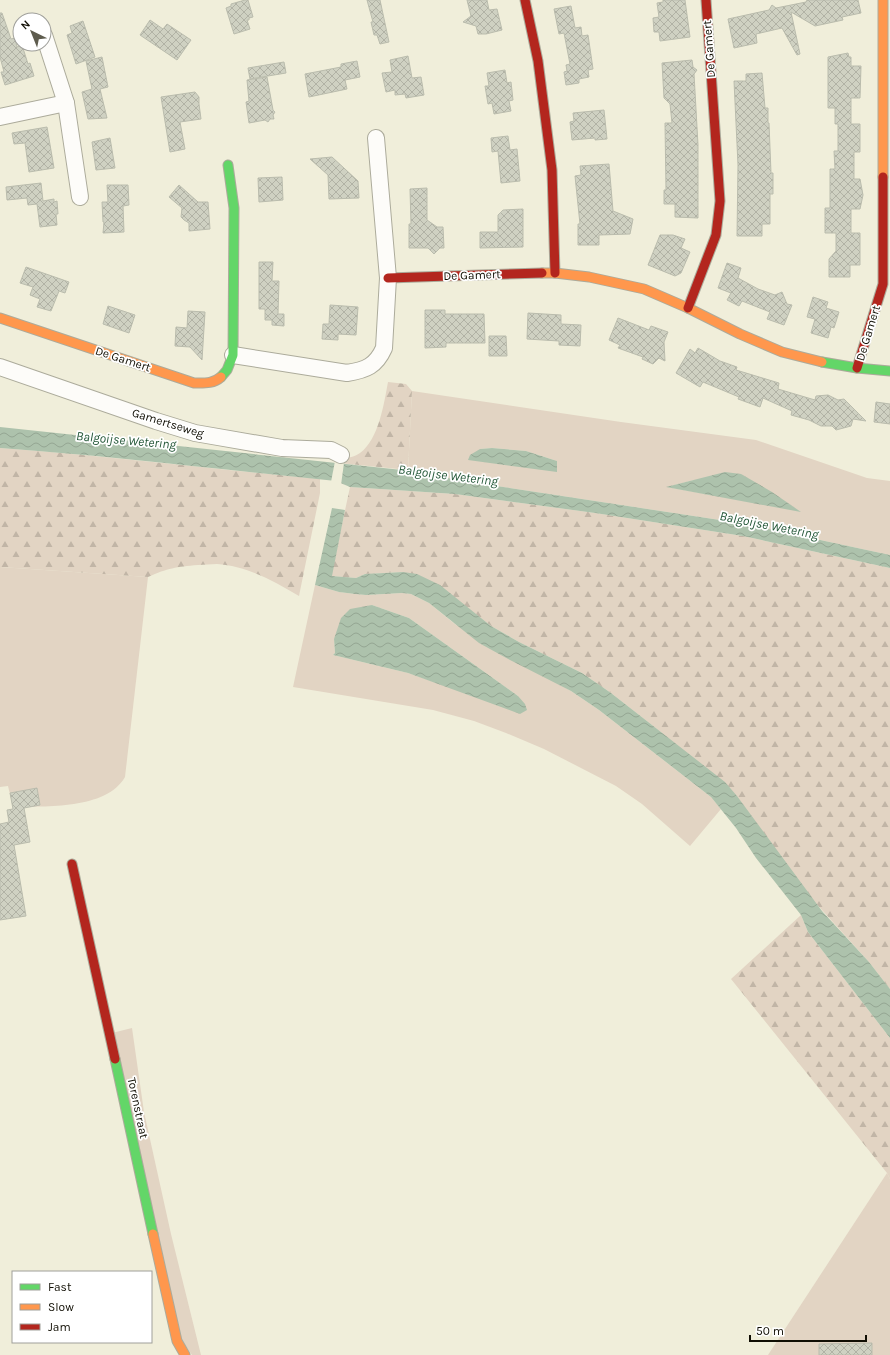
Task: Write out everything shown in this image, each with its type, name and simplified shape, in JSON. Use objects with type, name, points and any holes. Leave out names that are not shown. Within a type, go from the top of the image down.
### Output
[{"type":"street","points":[[525,0],[538,61],[552,170],[555,273]]},
{"type":"street","name":"De Gamert","points":[[688,308],[716,235],[720,202],[706,0]]},
{"type":"street","name":"De Gamert","points":[[857,368],[883,284],[885,6]]},
{"type":"street","points":[[50,52],[66,103],[80,197]]},
{"type":"street","points":[[0,117],[66,103]]},
{"type":"street","points":[[233,356],[347,373],[362,371],[372,365],[380,356],[384,348],[388,278],[376,138]]},
{"type":"street","name":"De Gamert","points":[[0,318],[194,383],[206,384],[220,379],[228,370],[233,356],[234,208],[228,165]]},
{"type":"street","name":"De Gamert","points":[[388,278],[555,273],[589,277],[644,289],[782,352],[827,363],[890,371]]},
{"type":"street","name":"Gamertseweg","points":[[0,367],[195,433],[282,448],[331,450],[341,455]]},
{"type":"street","name":"Torenstraat","points":[[72,864],[177,1341],[185,1355]]},
{"type":"green space","points":[[388,382],[406,384],[412,391],[408,470],[339,463],[340,459],[360,453],[372,439],[380,420]]},
{"type":"green space","points":[[412,391],[621,422],[756,440],[867,478],[890,481],[890,555],[746,524],[457,480],[408,470]],"holes":[[[492,448],[526,451],[557,461],[480,449]],[[694,480],[800,511],[667,487]]]},
{"type":"green space","points":[[0,448],[320,479],[320,493],[299,596],[260,575],[228,565],[217,564],[178,567],[148,577],[0,567]]},
{"type":"green space","points":[[350,487],[455,494],[595,513],[743,536],[890,568],[890,989],[869,962],[662,733],[611,693],[582,673],[519,642],[491,626],[469,609],[403,572],[365,574],[356,578],[331,576]]},
{"type":"green space","points":[[0,567],[148,577],[125,777],[116,788],[90,801],[57,806],[13,807],[8,786],[0,787]]},
{"type":"green space","points":[[315,585],[339,592],[355,594],[411,594],[429,603],[456,625],[571,691],[599,710],[711,797],[721,809],[690,846],[642,804],[616,786],[544,749],[506,733],[474,721],[433,710],[293,687]],"holes":[[[372,605],[409,618],[518,696],[463,692],[408,673],[333,655],[335,653],[334,639]]]},
{"type":"green space","points":[[801,915],[808,932],[890,1038],[890,1179],[887,1173],[731,979]]},
{"type":"green space","points":[[132,1028],[144,1112],[171,1234],[201,1355],[192,1355],[180,1338],[112,1033]]},
{"type":"green space","points":[[887,1173],[890,1179],[890,1355],[768,1355]]},
{"type":"water","points":[[0,427],[421,472],[457,480],[746,524],[890,555],[890,568],[743,536],[595,513],[455,494],[350,487],[336,481],[126,459],[0,448]]},
{"type":"water","points":[[492,448],[526,451],[557,461],[557,472],[468,460],[470,455],[480,449]]},
{"type":"water","points":[[725,472],[741,474],[772,492],[801,512],[666,487]]},
{"type":"water","points":[[332,508],[345,510],[332,576],[356,578],[365,574],[403,572],[417,574],[440,585],[491,626],[519,642],[582,673],[611,693],[725,782],[822,911],[869,962],[890,989],[890,1038],[808,932],[801,915],[756,858],[736,828],[711,797],[599,710],[571,691],[479,643],[429,603],[411,594],[355,594],[339,592],[315,585]]},
{"type":"water","points":[[372,605],[409,618],[518,696],[525,704],[527,710],[520,714],[408,673],[333,655],[335,653],[334,639],[341,618],[350,609]]},
{"type":"pier","points":[[335,461],[344,463],[341,485],[331,482]]},
{"type":"building","points":[[248,0],[253,17],[247,20],[250,29],[234,34],[226,8],[231,6],[231,4]]},
{"type":"building","points":[[367,0],[380,0],[389,42],[380,44],[377,35],[374,35],[371,22],[373,22]]},
{"type":"building","points":[[467,0],[487,0],[489,10],[497,9],[502,30],[486,34],[478,34],[476,26],[463,22],[471,16]]},
{"type":"building","points":[[663,0],[685,0],[690,37],[660,41],[659,32],[654,32],[653,18],[659,17],[657,3],[663,2]]},
{"type":"building","points":[[807,0],[858,0],[861,13],[842,17],[843,20],[815,26],[791,12],[800,54],[797,55],[782,28],[756,34],[757,43],[734,48],[728,19],[769,10],[772,5],[776,8],[806,2]]},
{"type":"building","points":[[571,6],[575,28],[581,27],[582,36],[588,35],[593,69],[588,70],[589,77],[579,79],[579,83],[566,85],[564,72],[567,71],[566,65],[570,64],[564,33],[559,34],[554,9]]},
{"type":"building","points":[[0,13],[2,13],[12,39],[12,52],[24,52],[28,64],[30,63],[34,76],[5,85],[1,72],[4,72],[0,57]]},
{"type":"building","points":[[150,20],[163,29],[167,24],[191,40],[177,60],[140,35]]},
{"type":"building","points":[[83,21],[95,57],[76,64],[67,35],[72,33],[70,26]]},
{"type":"building","points":[[848,53],[849,57],[851,57],[851,66],[861,66],[860,98],[851,98],[851,124],[860,124],[860,152],[854,152],[854,179],[860,179],[863,195],[860,209],[851,209],[851,233],[860,233],[860,265],[850,265],[850,277],[829,277],[829,259],[836,251],[836,233],[825,233],[825,208],[830,208],[830,169],[835,169],[834,151],[838,151],[838,124],[835,124],[835,108],[828,108],[828,57]]},
{"type":"building","points":[[408,56],[412,78],[421,77],[424,95],[406,98],[405,94],[395,95],[395,90],[386,92],[382,73],[392,72],[390,60]]},
{"type":"building","points":[[102,57],[108,87],[100,89],[107,118],[88,119],[82,92],[92,89],[86,61]]},
{"type":"building","points":[[692,60],[693,67],[697,70],[694,74],[698,145],[698,218],[675,217],[675,204],[664,204],[664,190],[666,190],[665,123],[672,123],[670,104],[664,98],[662,63]]},
{"type":"building","points":[[357,61],[360,77],[345,80],[347,89],[309,97],[305,74],[341,67],[341,64]]},
{"type":"building","points":[[284,62],[286,73],[250,79],[248,68]]},
{"type":"building","points":[[505,70],[507,83],[511,82],[513,100],[509,101],[511,111],[494,114],[492,103],[488,104],[485,86],[489,86],[487,73]]},
{"type":"building","points":[[762,73],[765,108],[768,108],[771,173],[773,173],[773,194],[770,194],[770,224],[762,224],[762,236],[737,236],[738,165],[734,81],[746,81],[746,74]]},
{"type":"building","points":[[267,77],[273,110],[275,112],[273,115],[274,119],[270,119],[268,122],[265,120],[249,123],[246,102],[249,101],[247,80]]},
{"type":"building","points":[[195,92],[199,97],[201,119],[180,122],[185,149],[170,152],[161,97]]},
{"type":"building","points":[[604,110],[607,139],[595,140],[595,138],[572,140],[570,122],[574,121],[573,113]]},
{"type":"building","points":[[47,127],[54,168],[29,172],[25,143],[14,144],[12,133]]},
{"type":"building","points":[[508,136],[510,150],[517,149],[520,181],[501,183],[498,151],[492,152],[491,138]]},
{"type":"building","points":[[110,138],[115,168],[96,170],[92,142]]},
{"type":"building","points":[[332,157],[358,181],[359,198],[329,199],[328,175],[310,159]]},
{"type":"building","points":[[609,164],[613,211],[633,219],[630,234],[599,235],[599,245],[578,245],[578,224],[580,224],[575,176],[581,175],[580,166]]},
{"type":"building","points":[[282,177],[283,200],[259,202],[258,178]]},
{"type":"building","points":[[41,183],[43,201],[54,199],[54,202],[57,201],[57,225],[40,227],[37,204],[28,205],[27,198],[7,200],[6,187]]},
{"type":"building","points":[[107,185],[128,185],[129,205],[123,206],[124,232],[103,233],[104,222],[102,202],[108,202]]},
{"type":"building","points":[[179,185],[198,202],[208,202],[210,229],[189,231],[189,223],[181,217],[182,208],[169,197]]},
{"type":"building","points":[[427,188],[427,220],[437,227],[443,227],[444,248],[440,248],[434,254],[428,248],[409,248],[409,224],[411,224],[410,189]]},
{"type":"building","points":[[523,209],[523,247],[480,248],[480,232],[498,232],[498,215],[503,210]]},
{"type":"building","points":[[660,235],[673,235],[685,239],[681,248],[690,252],[681,273],[675,276],[648,265]]},
{"type":"building","points":[[259,262],[273,262],[272,281],[279,281],[278,314],[284,314],[284,326],[272,325],[272,320],[265,320],[265,309],[259,309]]},
{"type":"building","points":[[727,263],[741,268],[738,278],[758,289],[775,295],[782,292],[787,304],[792,305],[784,325],[767,319],[770,312],[742,301],[739,306],[727,300],[731,293],[718,288]]},
{"type":"building","points":[[26,267],[69,282],[65,293],[59,291],[51,311],[37,307],[40,299],[30,295],[33,287],[20,283]]},
{"type":"building","points":[[813,297],[828,302],[826,308],[839,312],[834,328],[831,327],[828,338],[811,333],[815,319],[807,317]]},
{"type":"building","points":[[330,305],[358,307],[356,335],[338,334],[338,340],[322,339],[323,324],[329,324]]},
{"type":"building","points":[[108,306],[135,315],[129,333],[103,324]]},
{"type":"building","points":[[425,310],[445,310],[445,314],[484,314],[485,343],[446,343],[446,347],[425,348]]},
{"type":"building","points":[[188,311],[205,312],[202,360],[190,347],[175,346],[176,327],[187,328]]},
{"type":"building","points":[[528,313],[561,315],[561,324],[581,325],[580,346],[559,345],[559,341],[527,339]]},
{"type":"building","points":[[618,318],[649,330],[651,326],[668,332],[664,342],[665,361],[659,358],[653,364],[642,359],[643,357],[618,348],[620,345],[609,340]]},
{"type":"building","points":[[489,336],[506,336],[507,356],[489,356]]},
{"type":"building","points":[[698,348],[720,361],[737,367],[736,370],[779,383],[778,389],[815,400],[816,396],[828,395],[838,400],[844,399],[866,421],[853,419],[851,426],[836,430],[832,426],[821,426],[809,420],[791,415],[792,411],[763,398],[760,407],[738,399],[739,397],[703,382],[700,387],[676,373],[690,349],[695,353]]},
{"type":"building","points":[[876,402],[890,404],[890,424],[874,422]]},
{"type":"building","points":[[37,788],[40,805],[24,808],[30,842],[14,845],[26,916],[0,920],[0,824],[9,822],[7,810],[13,809],[10,793]]},
{"type":"building","points":[[872,1343],[872,1355],[819,1355],[819,1344]]},
{"type":"traffic: fast","points":[[221,377],[227,370],[233,355],[234,208],[228,165]]},
{"type":"traffic: fast","points":[[822,362],[857,368],[890,371]]},
{"type":"traffic: fast","points":[[115,1059],[153,1234]]},
{"type":"traffic: slow","points":[[883,0],[883,177]]},
{"type":"traffic: slow","points":[[542,273],[589,277],[644,289],[782,352],[822,362]]},
{"type":"traffic: slow","points":[[0,318],[194,383],[212,382],[221,377]]},
{"type":"traffic: slow","points":[[153,1234],[177,1341],[185,1355]]},
{"type":"traffic: jam","points":[[525,0],[538,61],[552,170],[555,273]]},
{"type":"traffic: jam","points":[[688,308],[716,235],[720,201],[706,0]]},
{"type":"traffic: jam","points":[[857,368],[883,284],[883,177]]},
{"type":"traffic: jam","points":[[388,278],[542,273]]},
{"type":"traffic: jam","points":[[72,864],[115,1059]]},
{"type":"water label","name":"Balgoijse Wetering","points":[[126,440]]},
{"type":"water label","name":"Balgoijse Wetering","points":[[448,475]]},
{"type":"water label","name":"Balgoijse Wetering","points":[[769,525]]}]
